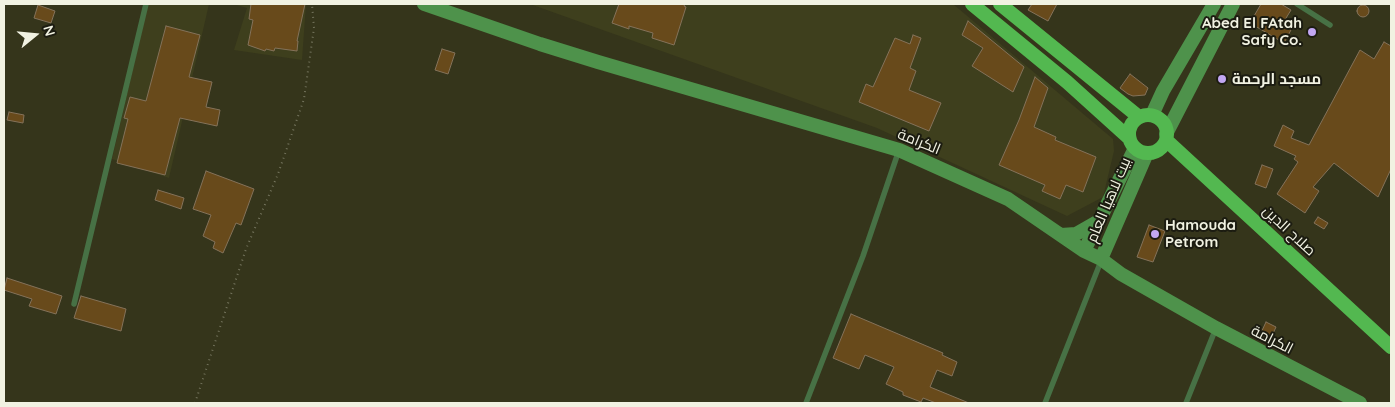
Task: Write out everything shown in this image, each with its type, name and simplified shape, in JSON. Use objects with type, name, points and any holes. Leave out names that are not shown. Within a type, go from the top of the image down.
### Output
[{"type":"highway","points":[[972,4],[1068,82],[1137,146],[1158,150],[1166,137],[1162,122],[1146,116],[1000,4]]},
{"type":"highway","points":[[1137,146],[1130,126],[1146,116]]},
{"type":"highway","name":"صلاح الدين","points":[[1166,137],[1391,347]]},
{"type":"main road","name":"الكرامة","points":[[424,4],[590,60],[899,150],[1008,199],[1121,274],[1216,328],[1360,403]]},
{"type":"main road","points":[[1146,116],[1163,91],[1214,4]]},
{"type":"main road","points":[[1166,137],[1233,4]]},
{"type":"main road","name":"بيت لاهيا العام","points":[[1084,251],[1137,146]]},
{"type":"main road","name":"بيت لاهيا العام","points":[[1101,260],[1113,230],[1137,146]]},
{"type":"main road","points":[[1061,235],[1076,234],[1097,222]]},
{"type":"main road","points":[[1113,230],[1113,252],[1121,274]]},
{"type":"lane","points":[[74,304],[146,4]]},
{"type":"lane","points":[[1297,4],[1330,25]]},
{"type":"lane","points":[[806,403],[863,256],[899,150]]},
{"type":"lane","points":[[1045,403],[1101,260]]},
{"type":"lane","points":[[1186,403],[1216,328]]},
{"type":"path","points":[[195,403],[246,249],[278,174],[304,99],[314,28],[312,4]]},
{"type":"shaded area","points":[[148,4],[209,4],[169,178],[112,159]]},
{"type":"shaded area","points":[[233,4],[306,4],[302,60],[234,50],[247,8]]},
{"type":"shaded area","points":[[530,4],[953,4],[1113,139],[1114,151],[1103,197],[1067,216],[877,128]]},
{"type":"building","points":[[251,4],[305,4],[297,41],[297,51],[275,48],[274,51],[266,49],[265,51],[248,45],[253,20],[249,19]]},
{"type":"building","points":[[619,4],[685,4],[684,6],[686,7],[674,45],[652,38],[653,33],[629,26],[629,29],[612,23]]},
{"type":"building","points":[[1032,4],[1057,4],[1048,21],[1028,10]]},
{"type":"building","points":[[1261,4],[1281,4],[1291,10],[1283,23],[1292,28],[1284,43],[1250,23]]},
{"type":"building","points":[[38,5],[55,11],[51,23],[34,18]]},
{"type":"building","points":[[1365,5],[1368,6],[1368,16],[1361,17],[1358,16],[1357,9],[1358,6]]},
{"type":"building","points":[[968,21],[1024,67],[1013,92],[972,66],[983,48],[962,35]]},
{"type":"building","points":[[166,26],[200,35],[189,77],[212,82],[206,107],[220,110],[217,126],[180,118],[165,175],[117,163],[128,119],[124,118],[130,97],[146,101]]},
{"type":"building","points":[[913,35],[921,38],[910,68],[916,71],[909,90],[941,103],[929,131],[859,102],[866,84],[873,87],[895,38],[910,44]]},
{"type":"building","points":[[1384,42],[1391,46],[1391,169],[1378,197],[1334,163],[1313,187],[1319,191],[1305,213],[1277,194],[1298,162],[1294,159],[1296,156],[1274,146],[1283,125],[1294,131],[1291,138],[1309,145],[1360,50],[1374,59]]},
{"type":"building","points":[[442,49],[455,53],[448,74],[435,70]]},
{"type":"building","points":[[1130,74],[1148,88],[1145,95],[1133,96],[1120,88]]},
{"type":"building","points":[[1035,77],[1048,88],[1034,127],[1056,137],[1055,140],[1096,157],[1083,192],[1066,185],[1060,199],[1042,191],[1045,185],[999,165]]},
{"type":"building","points":[[9,112],[24,115],[23,123],[7,120]]},
{"type":"building","points":[[1262,165],[1273,169],[1266,188],[1255,184]]},
{"type":"building","points":[[206,171],[254,189],[241,225],[236,223],[223,253],[213,248],[215,242],[203,236],[211,215],[193,209]]},
{"type":"building","points":[[158,190],[184,198],[181,209],[155,200]]},
{"type":"building","points":[[1318,217],[1328,223],[1324,229],[1314,223]]},
{"type":"building","points":[[1149,225],[1165,231],[1153,262],[1137,257]]},
{"type":"building","points":[[7,278],[62,296],[56,314],[29,306],[32,299],[4,290]]},
{"type":"building","points":[[81,296],[126,309],[121,331],[74,318]]},
{"type":"building","points":[[851,314],[943,353],[942,355],[957,362],[952,376],[937,370],[930,387],[969,403],[936,403],[923,398],[921,402],[903,395],[903,392],[886,384],[894,367],[865,355],[859,369],[833,358]]},
{"type":"building","points":[[1266,322],[1276,327],[1270,340],[1260,335]]},
{"type":"place","name":"Abed El FAtah Safy Co.","points":[[1312,32]]},
{"type":"place","name":"مسجد الرحمة","points":[[1222,79]]},
{"type":"place","name":"Hamouda Petrom","points":[[1155,234]]}]
